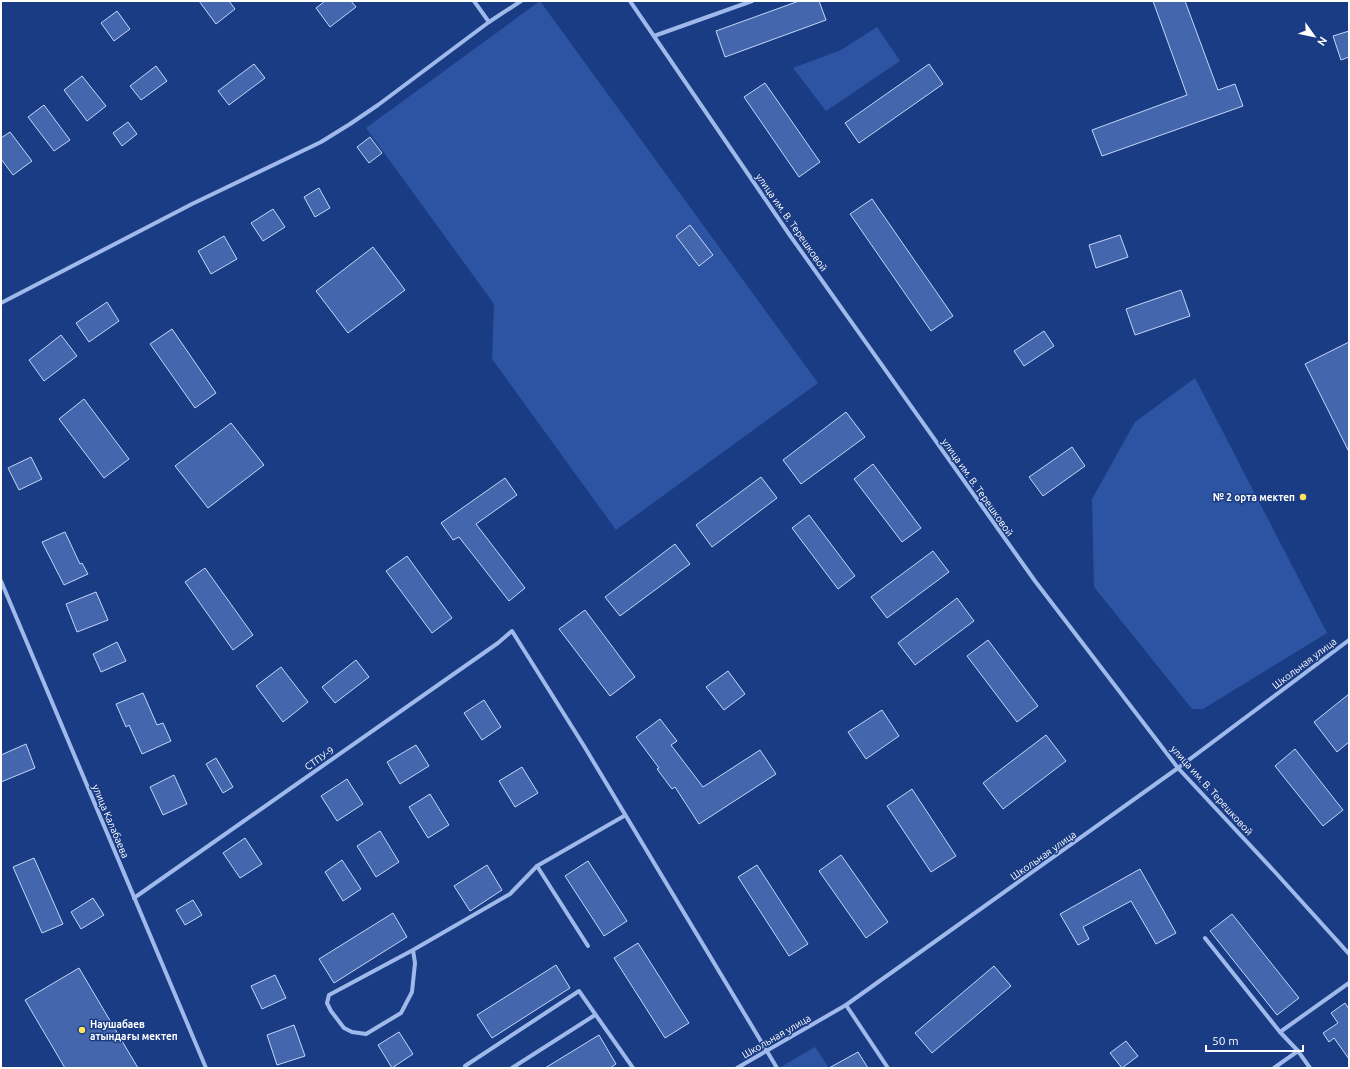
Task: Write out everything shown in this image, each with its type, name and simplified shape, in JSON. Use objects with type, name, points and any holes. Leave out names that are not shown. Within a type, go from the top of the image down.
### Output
[{"type":"street","points":[[474,1],[489,22]]},
{"type":"street","points":[[1,303],[192,204],[321,142],[378,105],[489,22],[521,1]]},
{"type":"street","name":"улица им. В. Терешковой","points":[[630,1],[789,234],[1034,581],[1178,768],[1349,954]]},
{"type":"street","points":[[654,36],[752,1]]},
{"type":"street","name":"улица Калабаева","points":[[1,581],[206,1068]]},
{"type":"street","name":"СТПУ-9","points":[[134,898],[498,643],[512,631],[584,746],[624,816]]},
{"type":"street","name":"Школьная улица","points":[[737,1068],[846,1005],[1178,768],[1349,640]]},
{"type":"street","points":[[413,950],[415,962],[412,992],[401,1012],[366,1034],[352,1032],[344,1028],[327,1003],[329,995],[413,950],[510,894],[538,866],[624,816],[777,1068]]},
{"type":"street","points":[[538,866],[588,946]]},
{"type":"street","points":[[1205,938],[1280,1032],[1298,1051],[1310,1068]]},
{"type":"street","points":[[1280,1032],[1349,983]]},
{"type":"street","points":[[466,1068],[465,1066],[579,992],[632,1068]]},
{"type":"street","points":[[846,1005],[888,1068]]},
{"type":"street","points":[[512,1068],[595,1015]]},
{"type":"street","points":[[1274,1068],[1298,1051]]},
{"type":"shaded area","points":[[540,1],[818,383],[616,530],[492,359],[494,304],[366,128]]},
{"type":"shaded area","points":[[877,27],[900,61],[826,111],[793,68],[841,50]]},
{"type":"shaded area","points":[[1195,378],[1327,633],[1203,709],[1192,709],[1094,587],[1092,499],[1135,422]]},
{"type":"shaded area","points":[[815,1047],[829,1068],[779,1068]]},
{"type":"building","points":[[199,1],[229,1],[235,9],[216,24]]},
{"type":"building","points":[[325,1],[351,1],[356,7],[330,27],[316,8]]},
{"type":"building","points":[[799,1],[819,1],[826,20],[725,57],[716,31]]},
{"type":"building","points":[[1153,1],[1185,1],[1218,90],[1235,84],[1243,106],[1102,156],[1092,130],[1187,95]]},
{"type":"building","points":[[117,11],[130,29],[114,41],[101,23]]},
{"type":"building","points":[[1349,31],[1349,57],[1341,60],[1333,36]]},
{"type":"building","points":[[254,64],[265,78],[229,105],[218,91]]},
{"type":"building","points":[[929,64],[943,84],[859,143],[845,123]]},
{"type":"building","points":[[156,66],[167,81],[141,100],[130,86]]},
{"type":"building","points":[[82,76],[106,106],[87,121],[64,90]]},
{"type":"building","points":[[765,83],[820,162],[799,177],[744,97]]},
{"type":"building","points":[[44,105],[70,140],[54,151],[28,117]]},
{"type":"building","points":[[128,122],[137,134],[122,146],[113,133]]},
{"type":"building","points":[[10,132],[32,161],[13,175],[1,159],[1,138]]},
{"type":"building","points":[[370,137],[382,153],[369,163],[357,147]]},
{"type":"building","points":[[319,188],[330,208],[315,217],[304,197]]},
{"type":"building","points":[[872,199],[953,316],[931,331],[850,214]]},
{"type":"building","points":[[273,209],[285,227],[263,241],[251,223]]},
{"type":"building","points":[[690,225],[713,255],[699,266],[676,236]]},
{"type":"building","points":[[1120,235],[1128,257],[1096,268],[1089,245]]},
{"type":"building","points":[[224,236],[237,259],[211,274],[198,251]]},
{"type":"building","points":[[373,247],[405,290],[348,333],[316,291]]},
{"type":"building","points":[[1181,290],[1190,316],[1135,335],[1126,309]]},
{"type":"building","points":[[107,302],[119,321],[89,342],[76,323]]},
{"type":"building","points":[[172,329],[216,393],[195,408],[150,344]]},
{"type":"building","points":[[1044,331],[1054,346],[1024,366],[1014,351]]},
{"type":"building","points":[[61,335],[77,356],[44,381],[29,360]]},
{"type":"building","points":[[1349,342],[1349,452],[1305,364]]},
{"type":"building","points":[[84,399],[129,459],[104,478],[59,419]]},
{"type":"building","points":[[846,412],[865,437],[801,484],[783,460]]},
{"type":"building","points":[[231,423],[264,465],[208,508],[175,466]]},
{"type":"building","points":[[1072,447],[1085,466],[1043,496],[1029,477]]},
{"type":"building","points":[[31,457],[42,479],[19,490],[8,468]]},
{"type":"building","points":[[873,464],[921,528],[902,542],[854,479]]},
{"type":"building","points":[[761,477],[777,498],[712,547],[696,525]]},
{"type":"building","points":[[505,478],[517,495],[476,524],[525,588],[509,601],[459,537],[453,540],[441,523]]},
{"type":"building","points":[[809,515],[855,576],[838,589],[792,528]]},
{"type":"building","points":[[65,532],[80,564],[82,563],[88,574],[64,585],[42,542]]},
{"type":"building","points":[[675,544],[690,564],[620,616],[605,597]]},
{"type":"building","points":[[933,551],[949,572],[887,618],[871,597]]},
{"type":"building","points":[[407,556],[452,618],[432,633],[386,571]]},
{"type":"building","points":[[205,568],[253,635],[233,650],[185,582]]},
{"type":"building","points":[[96,592],[108,620],[77,632],[66,604]]},
{"type":"building","points":[[957,598],[974,621],[915,665],[898,643]]},
{"type":"building","points":[[585,610],[635,677],[610,696],[559,629]]},
{"type":"building","points":[[988,640],[1038,706],[1017,722],[967,656]]},
{"type":"building","points":[[117,642],[126,661],[101,672],[93,654]]},
{"type":"building","points":[[356,660],[369,677],[335,703],[322,687]]},
{"type":"building","points":[[281,667],[308,702],[283,722],[256,686]]},
{"type":"building","points":[[728,671],[745,694],[724,710],[706,687]]},
{"type":"building","points":[[143,693],[157,725],[163,723],[171,741],[142,754],[129,725],[126,727],[116,704]]},
{"type":"building","points":[[1349,694],[1349,742],[1337,752],[1314,722]]},
{"type":"building","points":[[484,700],[501,727],[482,740],[464,713]]},
{"type":"building","points":[[882,710],[899,736],[866,759],[848,732]]},
{"type":"building","points":[[660,719],[677,741],[671,745],[703,787],[760,750],[776,774],[699,824],[675,787],[672,789],[657,769],[659,768],[636,737]]},
{"type":"building","points":[[1046,735],[1066,761],[1003,809],[983,783]]},
{"type":"building","points":[[26,744],[35,768],[1,782],[1,755]]},
{"type":"building","points":[[416,745],[429,766],[400,784],[387,762]]},
{"type":"building","points":[[1295,749],[1343,810],[1323,826],[1275,766]]},
{"type":"building","points":[[216,758],[233,787],[223,793],[206,764]]},
{"type":"building","points":[[522,767],[538,793],[515,807],[499,781]]},
{"type":"building","points":[[174,775],[187,804],[163,815],[150,787]]},
{"type":"building","points":[[347,779],[363,804],[337,821],[321,796]]},
{"type":"building","points":[[912,789],[956,856],[931,872],[887,806]]},
{"type":"building","points":[[430,794],[449,825],[428,838],[409,807]]},
{"type":"building","points":[[380,831],[399,862],[376,877],[357,846]]},
{"type":"building","points":[[245,838],[262,864],[240,878],[223,853]]},
{"type":"building","points":[[841,855],[888,922],[866,938],[819,871]]},
{"type":"building","points":[[34,858],[63,924],[42,933],[13,867]]},
{"type":"building","points":[[342,860],[361,889],[343,901],[325,872]]},
{"type":"building","points":[[588,861],[627,921],[604,936],[565,876]]},
{"type":"building","points":[[487,865],[502,890],[470,911],[454,886]]},
{"type":"building","points":[[757,865],[808,944],[789,956],[738,877]]},
{"type":"building","points":[[1140,869],[1176,933],[1156,944],[1131,901],[1083,927],[1089,939],[1078,945],[1060,914]]},
{"type":"building","points":[[93,898],[104,915],[81,929],[71,912]]},
{"type":"building","points":[[193,900],[202,915],[185,925],[176,910]]},
{"type":"building","points":[[393,913],[407,937],[334,983],[319,959]]},
{"type":"building","points":[[1232,914],[1299,998],[1277,1015],[1210,931]]},
{"type":"building","points":[[638,943],[689,1023],[665,1038],[614,958]]},
{"type":"building","points":[[556,965],[570,988],[492,1038],[477,1015]]},
{"type":"building","points":[[994,966],[1011,986],[932,1053],[915,1033]]},
{"type":"building","points":[[79,968],[138,1068],[65,1068],[25,1000]]},
{"type":"building","points":[[275,975],[286,998],[262,1009],[251,986]]},
{"type":"building","points":[[1345,1003],[1349,1009],[1349,1059],[1334,1038],[1329,1042],[1323,1033],[1338,1023],[1331,1013]]},
{"type":"building","points":[[294,1025],[305,1056],[277,1065],[267,1035]]},
{"type":"building","points":[[399,1032],[413,1054],[392,1068],[378,1045]]},
{"type":"building","points":[[599,1035],[616,1064],[610,1068],[545,1068]]},
{"type":"building","points":[[1126,1041],[1138,1056],[1122,1068],[1110,1053]]},
{"type":"building","points":[[858,1052],[868,1068],[829,1068]]},
{"type":"place","name":"№ 2 орта мектеп","points":[[1303,497]]},
{"type":"place","name":"Наушабаев атындағы мектеп","points":[[82,1030]]}]
